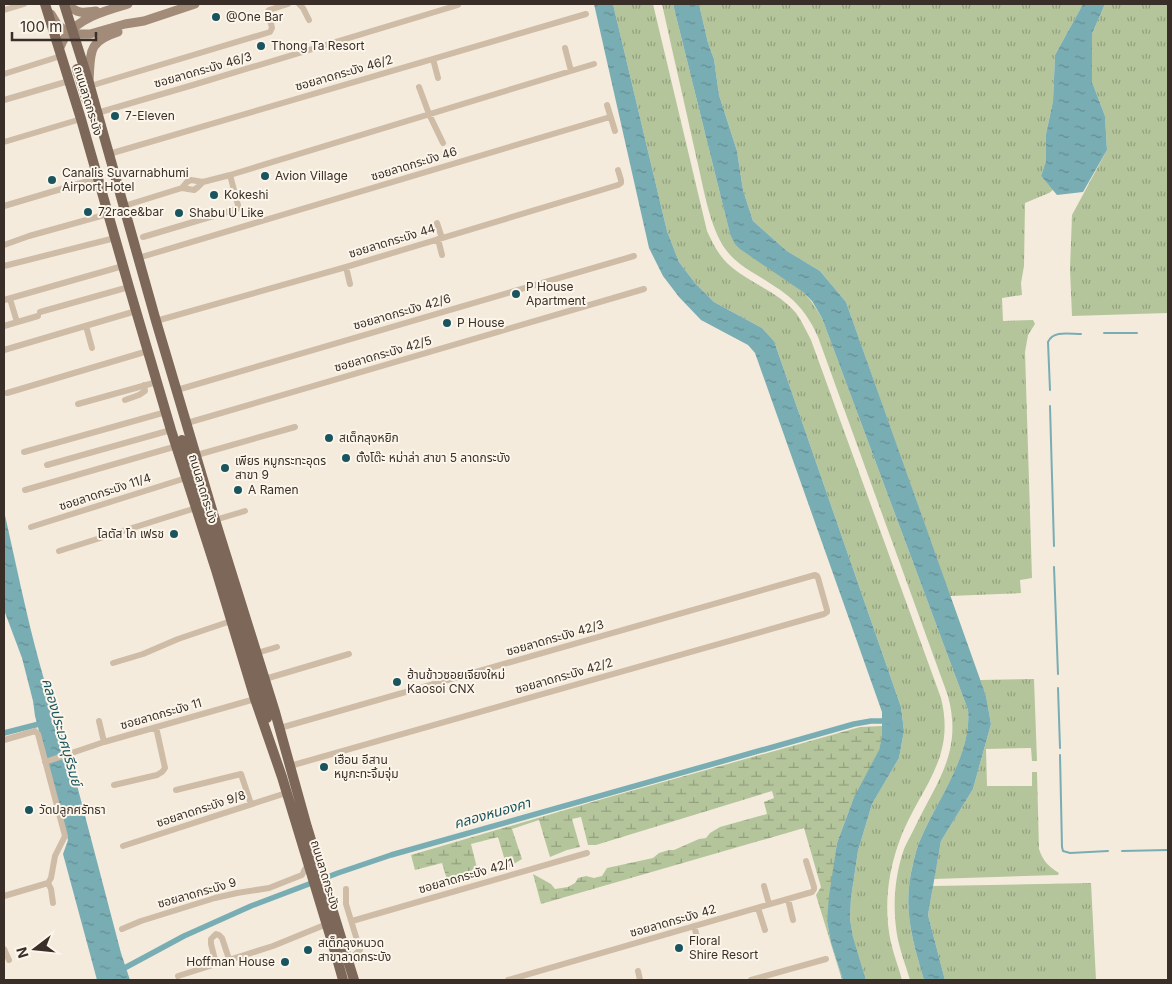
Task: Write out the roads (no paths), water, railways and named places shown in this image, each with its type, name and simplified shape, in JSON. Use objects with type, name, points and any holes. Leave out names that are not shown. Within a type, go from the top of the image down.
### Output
[{"type":"main road","points":[[47,4],[166,391],[207,514],[262,698],[282,777]]},
{"type":"main road","name":"ถนนลาดกระบัง","points":[[47,4],[171,430],[254,699],[287,796],[302,829],[344,955],[356,980]]},
{"type":"main road","points":[[57,4],[110,178],[153,332],[190,454],[202,488],[212,507]]},
{"type":"main road","name":"ถนนลาดกระบัง","points":[[65,4],[156,321],[280,728],[297,790],[302,829]]},
{"type":"main road","points":[[287,796],[289,816],[305,869],[322,864],[324,861],[306,799],[297,790]]},
{"type":"main road","points":[[341,980],[314,900],[333,894],[336,901],[344,955]]},
{"type":"main road","name":"ถนนลาดกระบัง","points":[[341,980],[344,955]]},
{"type":"street","points":[[4,10],[24,4]]},
{"type":"street","points":[[47,4],[57,24],[63,29],[72,32],[90,34],[125,24],[144,21]]},
{"type":"street","points":[[65,4],[80,13],[96,10],[102,11],[128,4]]},
{"type":"street","points":[[195,4],[144,21],[126,30],[106,36],[96,43],[91,49],[89,85],[270,32],[272,28],[269,10],[288,4]]},
{"type":"street","points":[[299,4],[309,20]]},
{"type":"street","name":"ซอยลาดกระบัง 46/3","points":[[97,113],[193,86],[458,5]]},
{"type":"street","points":[[4,74],[60,53],[64,38],[85,19],[98,15],[102,11]]},
{"type":"street","name":"ซอยลาดกระบัง 46/2","points":[[109,154],[586,14]]},
{"type":"street","points":[[565,48],[571,71]]},
{"type":"street","points":[[433,59],[438,78]]},
{"type":"street","points":[[182,188],[191,180],[203,182],[594,64]]},
{"type":"street","points":[[4,100],[69,81]]},
{"type":"street","points":[[419,87],[428,114],[442,143]]},
{"type":"street","points":[[607,105],[614,131]]},
{"type":"street","name":"ซอยลาดกระบัง 46","points":[[138,258],[610,117]]},
{"type":"street","points":[[4,142],[80,119]]},
{"type":"street","name":"ซอยลาดกระบัง 44","points":[[156,321],[346,267],[618,185],[621,183],[621,180],[618,170]]},
{"type":"street","points":[[143,237],[237,209],[238,205],[230,174]]},
{"type":"street","points":[[4,206],[98,178]]},
{"type":"street","points":[[124,206],[182,188],[194,190],[203,182]]},
{"type":"street","points":[[4,245],[108,214]]},
{"type":"street","points":[[438,223],[442,255]]},
{"type":"street","points":[[4,266],[115,238]]},
{"type":"street","name":"ซอยลาดกระบัง 42/6","points":[[177,390],[634,256]]},
{"type":"street","points":[[16,322],[7,300],[123,266]]},
{"type":"street","points":[[346,267],[350,284]]},
{"type":"street","points":[[4,326],[129,287]]},
{"type":"street","name":"ซอยลาดกระบัง 42/5","points":[[187,423],[644,289]]},
{"type":"street","points":[[4,350],[136,311]]},
{"type":"street","points":[[86,326],[92,348]]},
{"type":"street","points":[[7,393],[148,351]]},
{"type":"street","points":[[78,404],[157,382]]},
{"type":"street","points":[[126,400],[142,393],[144,386]]},
{"type":"street","points":[[24,452],[166,412]]},
{"type":"street","points":[[197,456],[295,427]]},
{"type":"street","points":[[47,465],[171,430]]},
{"type":"street","points":[[26,490],[176,446]]},
{"type":"street","name":"ซอยลาดกระบัง 11/4","points":[[31,527],[186,478]]},
{"type":"street","points":[[59,551],[196,508]]},
{"type":"street","points":[[216,520],[245,511]]},
{"type":"street","name":"ซอยลาดกระบัง 42/3","points":[[280,728],[815,575],[818,578],[822,594]]},
{"type":"street","name":"ซอยลาดกระบัง 42/2","points":[[290,766],[824,614],[827,610],[822,594]]},
{"type":"street","points":[[113,663],[143,654],[231,621]]},
{"type":"street","points":[[257,653],[277,647]]},
{"type":"street","points":[[265,680],[349,654]]},
{"type":"street","name":"ซอยลาดกระบัง 11","points":[[47,761],[104,742],[254,699]]},
{"type":"street","points":[[99,722],[104,742]]},
{"type":"street","points":[[114,785],[157,775],[165,768],[156,727]]},
{"type":"street","points":[[4,740],[36,732],[47,761],[65,836],[55,856],[48,884],[4,896]]},
{"type":"street","points":[[176,790],[241,774],[250,804]]},
{"type":"street","name":"ซอยลาดกระบัง 9/8","points":[[123,846],[250,804],[287,796]]},
{"type":"street","name":"ซอยลาดกระบัง 42/1","points":[[352,921],[587,853]]},
{"type":"street","name":"ซอยลาดกระบัง 42","points":[[508,980],[523,978],[812,892],[814,890],[806,861]]},
{"type":"street","name":"ซอยลาดกระบัง 9","points":[[122,928],[215,898],[269,888],[302,875],[305,869]]},
{"type":"street","points":[[48,884],[52,892],[53,903]]},
{"type":"street","points":[[764,886],[770,904]]},
{"type":"street","points":[[344,955],[360,950],[346,904],[346,889]]},
{"type":"street","points":[[788,899],[794,920]]},
{"type":"street","points":[[758,908],[765,930]]},
{"type":"street","points":[[178,976],[272,946],[322,926]]},
{"type":"street","points":[[694,926],[700,941],[707,940]]},
{"type":"street","points":[[216,964],[211,939],[216,934],[222,938],[229,959]]},
{"type":"street","points":[[4,949],[9,960]]},
{"type":"street","points":[[751,980],[826,958]]},
{"type":"street","points":[[638,971],[640,980]]},
{"type":"water","points":[[594,4],[613,4],[667,231],[679,262],[695,283],[714,302],[762,328],[774,341],[901,707],[904,731],[899,758],[872,804],[858,851],[851,898],[850,919],[853,937],[866,980],[843,980],[831,943],[827,921],[837,843],[854,797],[879,750],[882,736],[882,712],[755,353],[748,345],[701,320],[679,297],[663,276],[649,248]]},
{"type":"water","points":[[673,4],[699,4],[708,43],[714,59],[719,95],[737,151],[743,190],[753,221],[787,251],[820,271],[846,302],[986,696],[991,724],[973,789],[941,841],[928,915],[945,980],[924,980],[912,937],[908,894],[918,844],[952,776],[965,743],[968,727],[968,710],[822,318],[812,301],[803,292],[740,249],[730,234]]},
{"type":"water","points":[[1083,4],[1105,4],[1092,34],[1092,82],[1105,116],[1107,150],[1083,192],[1057,195],[1041,176],[1046,161],[1046,134],[1053,101],[1055,55]]},
{"type":"water","points":[[4,511],[39,660],[56,718],[67,747],[121,953],[130,980],[97,980],[63,854],[68,840],[35,716],[22,658],[4,610]]},
{"type":"waterway","points":[[1104,333],[1137,333]]},
{"type":"waterway","points":[[1050,390],[1048,342],[1050,338],[1058,334],[1081,334]]},
{"type":"waterway","points":[[1050,406],[1054,546]]},
{"type":"waterway","points":[[1054,567],[1058,674]]},
{"type":"waterway","points":[[1058,688],[1060,748]]},
{"type":"waterway","name":"คลองหนองคา","points":[[119,971],[184,936],[251,906],[391,855],[854,724],[871,721],[889,721]]},
{"type":"waterway","points":[[4,733],[43,723]]},
{"type":"waterway","points":[[1060,755],[1063,851],[1070,853],[1108,851]]},
{"type":"waterway","points":[[1122,851],[1168,850]]},
{"type":"place","name":"@One Bar","points":[[216,17]]},
{"type":"place","name":"Thong Ta Resort","points":[[261,46]]},
{"type":"place","name":"7-Eleven","points":[[115,116]]},
{"type":"place","name":"Avion Village","points":[[265,176]]},
{"type":"place","name":"Canalis Suvarnabhumi Airport Hotel","points":[[52,180]]},
{"type":"place","name":"Kokeshi","points":[[214,195]]},
{"type":"place","name":"72race&bar","points":[[88,212]]},
{"type":"place","name":"Shabu U Like","points":[[179,213]]},
{"type":"place","name":"P House Apartment","points":[[516,294]]},
{"type":"place","name":"P House","points":[[447,323]]},
{"type":"place","name":"สเต็กลุงหยิก","points":[[329,438]]},
{"type":"place","name":"ตั้งโต๊ะ หม่าล่า สาขา 5 ลาดกระบัง","points":[[346,458]]},
{"type":"place","name":"เพียร หมูกระทะอุดร สาขา 9","points":[[225,468]]},
{"type":"place","name":"A Ramen","points":[[238,490]]},
{"type":"place","name":"โลตัส โก เฟรช","points":[[174,534]]},
{"type":"place","name":"ฮ้านข้าวซอยเจียงใหม่ Kaosoi CNX","points":[[397,682]]},
{"type":"place","name":"เฮือน อีสาน หมูกะทะจิ้มจุ่ม","points":[[324,767]]},
{"type":"place","name":"วัดปลูกศรัทธา","points":[[29,810]]},
{"type":"place","name":"Floral Shire Resort","points":[[679,948]]},
{"type":"place","name":"สเต็กลุงหนวด สาขาลาดกระบัง","points":[[308,950]]},
{"type":"place","name":"Hoffman House","points":[[285,962]]},
{"type":"water label","name":"คลองประเวศบุรีรมย์","points":[[62,732]]}]
